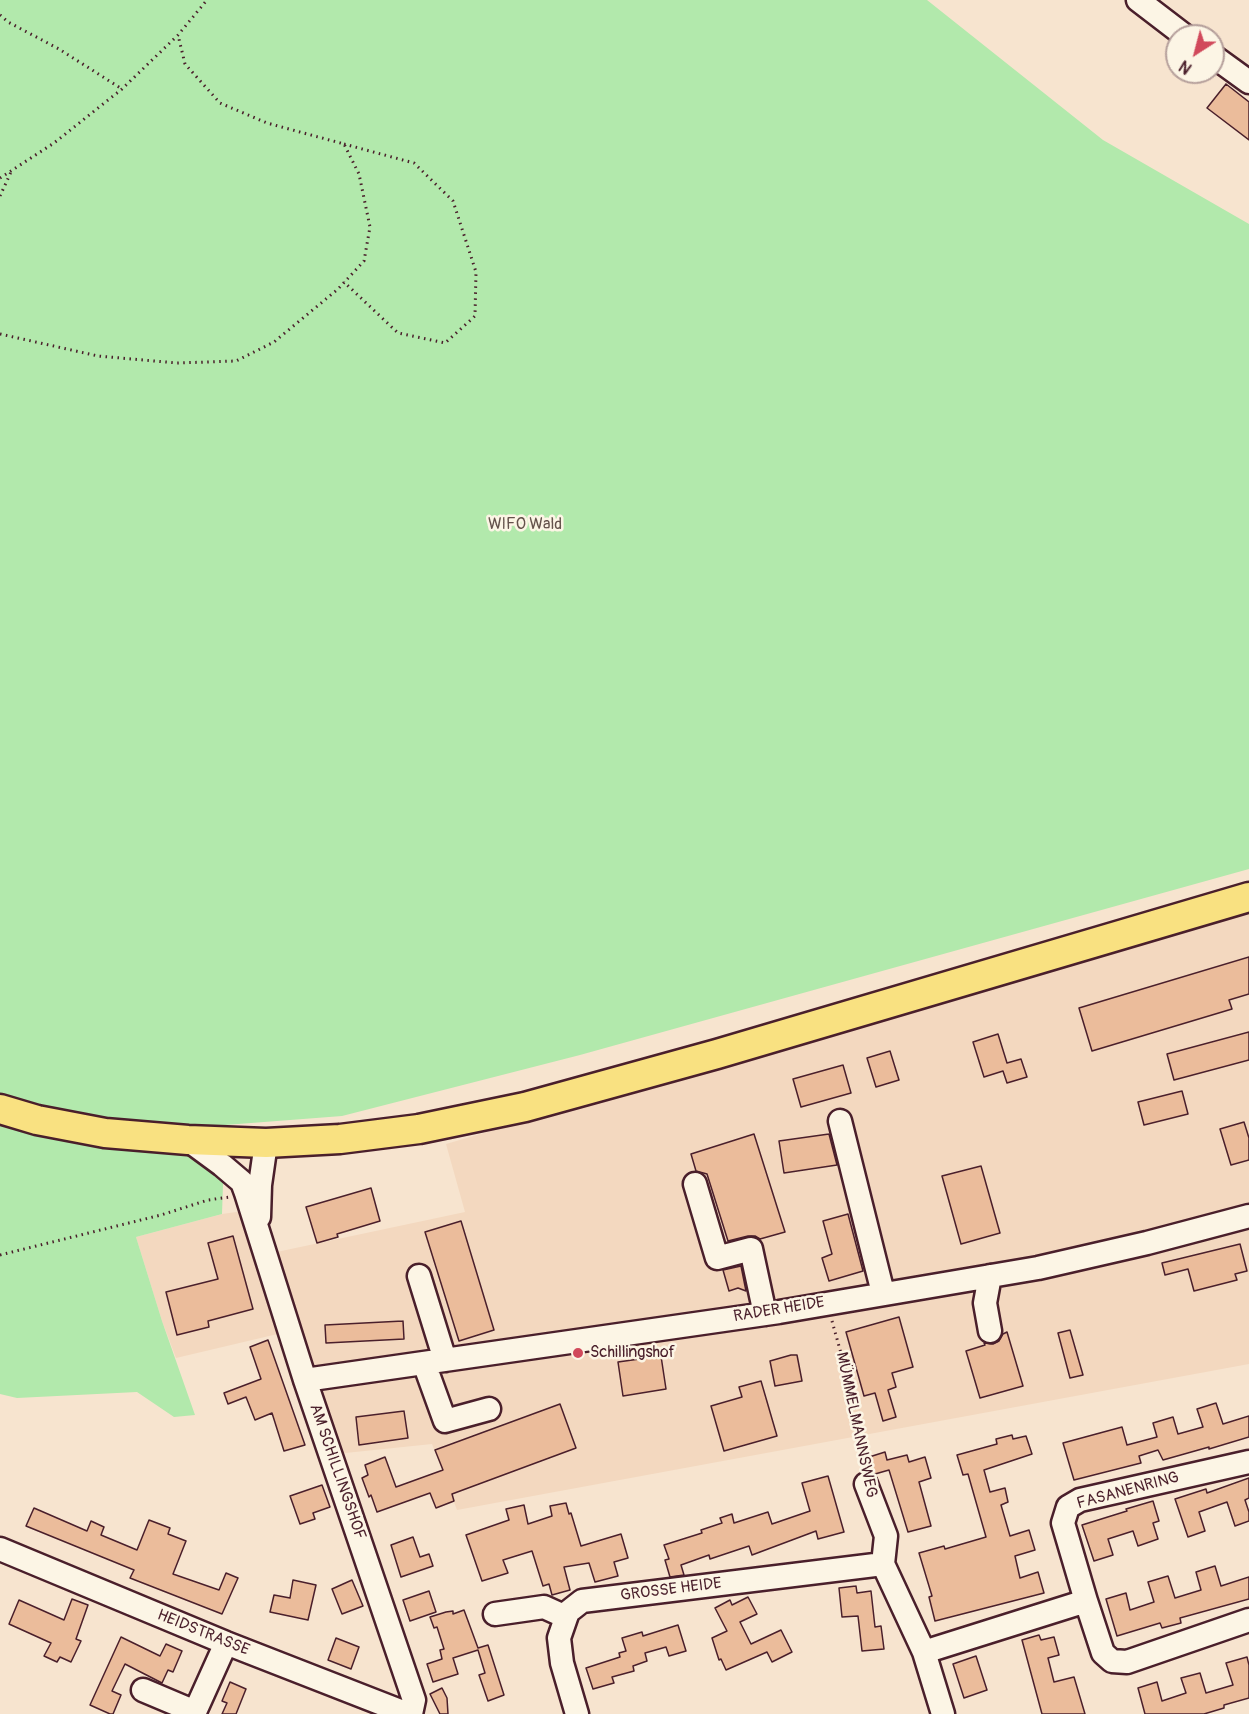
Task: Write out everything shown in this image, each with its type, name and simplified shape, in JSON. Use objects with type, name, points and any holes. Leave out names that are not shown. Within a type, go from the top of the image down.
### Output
[{"type":"main road","points":[[0,1109],[37,1120],[105,1133],[188,1140],[255,1143],[340,1139],[419,1129],[525,1107],[717,1054],[1249,897]]},
{"type":"street","points":[[1138,0],[1169,24]]},
{"type":"street","points":[[1225,65],[1249,82]]},
{"type":"street","points":[[840,1121],[884,1293]]},
{"type":"street","points":[[188,1140],[242,1182]]},
{"type":"street","name":"AM SCHILLINGSHOF","points":[[255,1143],[242,1182],[305,1380],[414,1700],[409,1714]]},
{"type":"street","name":"AM SCHILLINGSHOF","points":[[255,1143],[260,1185],[255,1222]]},
{"type":"street","points":[[695,1184],[717,1258],[751,1249],[765,1314]]},
{"type":"street","name":"RADER HEIDE","points":[[305,1380],[765,1314],[1038,1268],[1147,1243],[1249,1216]]},
{"type":"street","points":[[419,1276],[445,1420],[489,1410]]},
{"type":"street","points":[[990,1276],[985,1303],[990,1331]]},
{"type":"street","name":"FASANENRING","points":[[1249,1462],[1080,1500],[1068,1507],[1063,1523],[1103,1653],[1112,1661],[1127,1662],[1249,1620]]},
{"type":"street","name":"MÜMMELMANNSWEG","points":[[866,1484],[886,1536],[882,1564]]},
{"type":"street","name":"HEIDSTRASSE","points":[[0,1549],[226,1643],[409,1714]]},
{"type":"street","points":[[882,1564],[924,1652],[943,1714]]},
{"type":"street","name":"GROSSE HEIDE","points":[[566,1617],[568,1612],[582,1601],[882,1564]]},
{"type":"street","points":[[924,1652],[1086,1601]]},
{"type":"street","points":[[495,1614],[544,1607],[566,1617],[559,1638],[562,1663],[577,1714]]},
{"type":"street","points":[[143,1690],[195,1713],[226,1643]]},
{"type":"path","points":[[0,178],[54,143],[122,89],[178,35],[207,0]]},
{"type":"path","points":[[0,15],[8,22],[59,49],[122,89]]},
{"type":"path","points":[[178,35],[185,64],[220,103],[267,123],[414,163],[453,201],[476,272],[475,316],[445,343],[398,333],[344,282]]},
{"type":"path","points":[[0,334],[98,356],[177,363],[236,361],[274,342],[344,282],[364,261],[370,227],[359,174],[344,144]]},
{"type":"path","points":[[0,196],[11,170]]},
{"type":"path","points":[[0,1255],[161,1215],[208,1200],[231,1197],[255,1222]]},
{"type":"path","name":"MÜMMELMANNSWEG","points":[[827,1302],[851,1389],[866,1484]]},
{"type":"shaded area","points":[[1249,911],[1249,1364],[457,1510],[432,1444],[326,1455],[286,1332],[176,1358],[136,1237],[222,1214],[265,1208],[272,1253],[465,1212],[446,1144]]},
{"type":"green space","name":"WIFO Wald","points":[[0,0],[927,0],[1103,140],[1249,224],[1249,869],[580,1055],[342,1116],[225,1125],[222,1214],[136,1237],[195,1415],[174,1417],[137,1392],[17,1398],[0,1394]]},
{"type":"building","points":[[1226,84],[1249,102],[1249,140],[1207,108]]},
{"type":"building","points":[[1249,957],[1249,994],[1229,1000],[1232,1009],[1092,1051],[1079,1008]]},
{"type":"building","points":[[1249,1032],[1249,1060],[1174,1080],[1167,1054]]},
{"type":"building","points":[[998,1034],[1007,1063],[1021,1059],[1027,1077],[1007,1083],[1003,1071],[984,1077],[973,1042]]},
{"type":"building","points":[[890,1051],[899,1080],[876,1087],[867,1058]]},
{"type":"building","points":[[843,1065],[851,1093],[801,1107],[793,1079]]},
{"type":"building","points":[[1182,1091],[1188,1114],[1144,1125],[1138,1102]]},
{"type":"building","points":[[1244,1122],[1249,1138],[1249,1160],[1231,1165],[1220,1129]]},
{"type":"building","points":[[754,1134],[785,1232],[760,1239],[748,1236],[728,1241],[707,1174],[696,1171],[691,1154]]},
{"type":"building","points":[[829,1134],[837,1165],[784,1173],[779,1141]]},
{"type":"building","points":[[981,1166],[1000,1233],[961,1244],[942,1176]]},
{"type":"building","points":[[371,1188],[380,1221],[337,1234],[338,1237],[317,1243],[306,1207]]},
{"type":"building","points":[[848,1214],[863,1271],[829,1281],[822,1258],[832,1254],[823,1221]]},
{"type":"building","points":[[461,1221],[494,1330],[459,1341],[425,1232]]},
{"type":"building","points":[[233,1236],[253,1309],[208,1321],[209,1327],[177,1335],[166,1292],[218,1279],[208,1243]]},
{"type":"building","points":[[1240,1244],[1247,1271],[1235,1274],[1237,1280],[1194,1291],[1188,1269],[1165,1275],[1162,1263]]},
{"type":"building","points":[[741,1266],[746,1291],[738,1288],[729,1291],[723,1270]]},
{"type":"building","points":[[899,1317],[913,1367],[892,1373],[896,1387],[888,1390],[896,1417],[883,1421],[875,1393],[864,1396],[846,1332]]},
{"type":"building","points":[[403,1321],[404,1339],[326,1343],[325,1325]]},
{"type":"building","points":[[1070,1330],[1083,1375],[1070,1378],[1058,1333]]},
{"type":"building","points":[[1007,1332],[1023,1386],[980,1398],[966,1351],[985,1345],[984,1343],[993,1344]]},
{"type":"building","points":[[268,1340],[305,1445],[284,1451],[272,1413],[255,1420],[246,1397],[228,1404],[224,1393],[261,1379],[250,1347]]},
{"type":"building","points":[[797,1355],[802,1381],[775,1386],[770,1361]]},
{"type":"building","points":[[661,1356],[666,1389],[623,1396],[618,1362]]},
{"type":"building","points":[[761,1381],[777,1436],[724,1451],[711,1406],[742,1397],[739,1387]]},
{"type":"building","points":[[1216,1403],[1223,1424],[1249,1416],[1249,1437],[1163,1460],[1158,1450],[1139,1456],[1141,1463],[1074,1480],[1063,1443],[1122,1427],[1127,1445],[1157,1437],[1153,1423],[1173,1417],[1178,1434],[1203,1427],[1197,1409]]},
{"type":"building","points":[[560,1404],[576,1448],[452,1494],[454,1501],[436,1508],[430,1493],[377,1512],[362,1478],[368,1475],[365,1465],[385,1457],[396,1487],[443,1470],[435,1450]]},
{"type":"building","points":[[404,1411],[408,1438],[359,1445],[356,1417]]},
{"type":"building","points":[[1012,1435],[1013,1439],[1026,1436],[1032,1454],[984,1470],[990,1492],[1005,1488],[1008,1502],[1001,1505],[1010,1536],[1029,1530],[1035,1550],[1015,1556],[1020,1578],[1038,1572],[1044,1593],[935,1621],[929,1597],[932,1596],[919,1553],[944,1546],[945,1549],[986,1537],[968,1474],[963,1475],[957,1455],[997,1444],[996,1439]]},
{"type":"building","points":[[885,1452],[887,1460],[907,1455],[909,1462],[925,1457],[931,1478],[919,1482],[931,1526],[908,1532],[889,1470],[875,1474],[870,1471],[866,1458]]},
{"type":"building","points":[[828,1476],[844,1532],[818,1539],[816,1531],[752,1555],[749,1546],[710,1559],[709,1555],[681,1565],[684,1575],[670,1577],[665,1560],[669,1559],[664,1545],[702,1533],[701,1530],[722,1523],[720,1518],[732,1514],[734,1523],[768,1512],[772,1524],[810,1511],[802,1483]]},
{"type":"building","points":[[1249,1478],[1249,1498],[1245,1500],[1249,1521],[1235,1526],[1227,1502],[1199,1512],[1205,1531],[1188,1537],[1175,1499],[1206,1489],[1207,1493]]},
{"type":"building","points":[[322,1485],[330,1507],[313,1513],[315,1519],[300,1524],[290,1496]]},
{"type":"building","points":[[1153,1501],[1159,1521],[1153,1523],[1158,1539],[1138,1546],[1133,1531],[1108,1539],[1113,1555],[1094,1561],[1082,1525]]},
{"type":"building","points":[[566,1503],[581,1546],[621,1534],[628,1558],[614,1562],[618,1576],[595,1582],[589,1563],[564,1567],[570,1590],[552,1595],[549,1584],[543,1586],[532,1551],[503,1560],[508,1573],[482,1581],[466,1535],[509,1520],[506,1509],[524,1505],[528,1524],[552,1516],[550,1506]]},
{"type":"building","points":[[34,1508],[87,1531],[91,1521],[104,1527],[101,1535],[137,1550],[149,1520],[170,1528],[168,1534],[186,1541],[173,1574],[219,1590],[226,1573],[238,1578],[222,1614],[130,1578],[134,1570],[26,1526]]},
{"type":"building","points":[[413,1537],[420,1557],[429,1554],[433,1566],[401,1577],[391,1545]]},
{"type":"building","points":[[1215,1566],[1221,1586],[1249,1577],[1249,1599],[1180,1618],[1181,1623],[1162,1628],[1160,1623],[1117,1636],[1106,1599],[1126,1593],[1130,1610],[1154,1602],[1148,1582],[1168,1576],[1175,1598],[1201,1590],[1196,1572]]},
{"type":"building","points":[[293,1580],[316,1585],[308,1620],[270,1612],[274,1595],[290,1598]]},
{"type":"building","points":[[352,1580],[363,1606],[342,1614],[332,1589]]},
{"type":"building","points":[[856,1586],[857,1593],[871,1591],[875,1627],[881,1626],[884,1649],[862,1651],[858,1616],[842,1617],[839,1588]]},
{"type":"building","points":[[429,1591],[436,1612],[410,1621],[403,1600]]},
{"type":"building","points":[[748,1597],[757,1614],[740,1622],[751,1644],[781,1630],[792,1652],[772,1662],[767,1652],[726,1670],[721,1659],[719,1660],[712,1638],[727,1631],[715,1608],[730,1600],[732,1605]]},
{"type":"building","points":[[72,1599],[88,1605],[76,1639],[81,1641],[71,1662],[60,1657],[57,1662],[44,1656],[51,1643],[9,1624],[19,1600],[64,1620]]},
{"type":"building","points":[[464,1610],[478,1648],[488,1645],[504,1695],[488,1701],[479,1675],[485,1673],[478,1650],[453,1658],[458,1674],[433,1682],[427,1664],[442,1659],[440,1650],[444,1649],[437,1627],[434,1628],[430,1617]]},
{"type":"building","points":[[678,1625],[686,1651],[669,1656],[666,1647],[645,1653],[647,1661],[633,1666],[634,1671],[612,1677],[614,1683],[593,1689],[586,1668],[620,1657],[619,1653],[626,1651],[622,1638],[642,1632],[643,1636]]},
{"type":"building","points":[[1039,1635],[1041,1640],[1054,1637],[1059,1655],[1048,1658],[1054,1682],[1074,1677],[1085,1714],[1042,1714],[1022,1640]]},
{"type":"building","points":[[121,1637],[160,1656],[166,1644],[182,1651],[173,1672],[168,1670],[162,1683],[125,1664],[112,1691],[121,1695],[113,1714],[110,1714],[90,1705]]},
{"type":"building","points":[[336,1638],[359,1647],[351,1669],[328,1660]]},
{"type":"building","points":[[976,1656],[987,1690],[964,1698],[953,1664]]},
{"type":"building","points":[[1247,1657],[1249,1698],[1204,1714],[1145,1714],[1138,1688],[1157,1682],[1162,1701],[1186,1693],[1181,1678],[1200,1673],[1206,1693],[1233,1685],[1226,1663]]},
{"type":"building","points":[[230,1682],[246,1689],[236,1714],[222,1714],[227,1703],[222,1701]]},
{"type":"building","points":[[442,1688],[447,1698],[448,1714],[440,1714],[430,1694]]},
{"type":"place","name":"Schillingshof","points":[[578,1353]]}]
